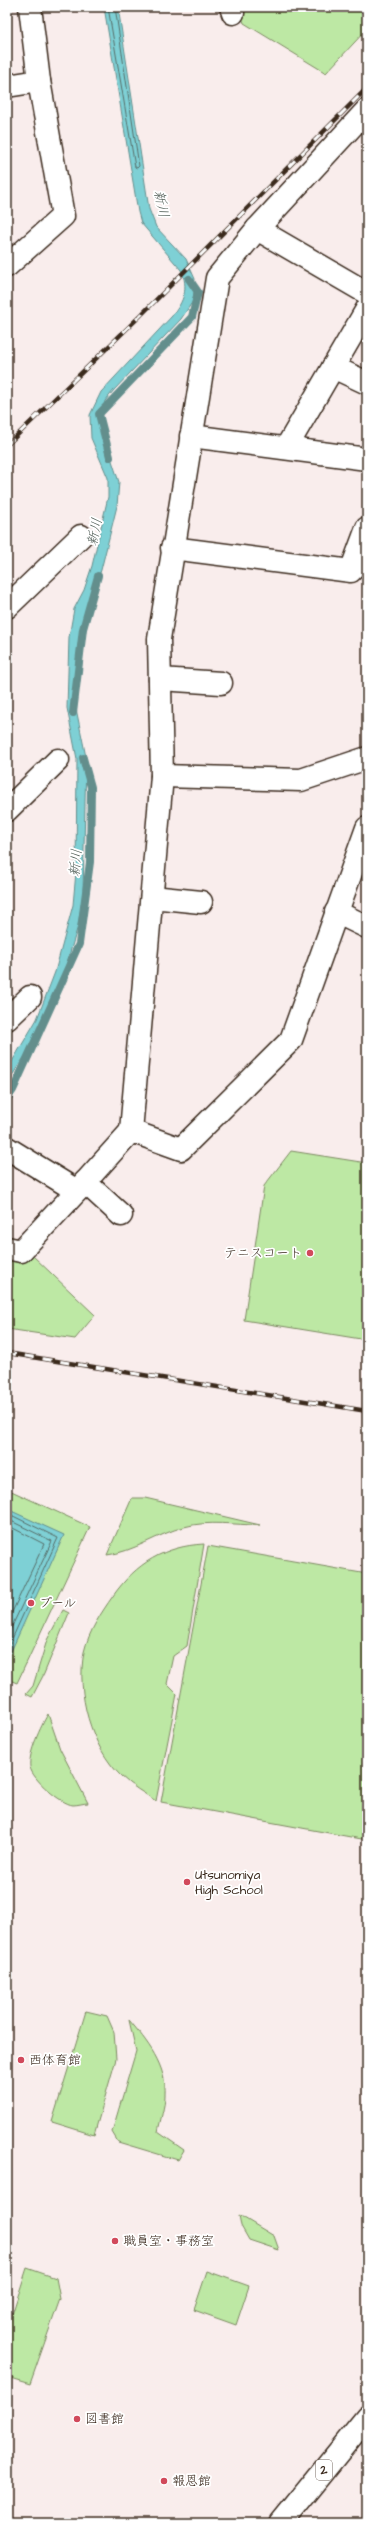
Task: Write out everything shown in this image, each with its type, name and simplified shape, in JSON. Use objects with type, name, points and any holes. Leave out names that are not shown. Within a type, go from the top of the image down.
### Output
[{"type":"street","points":[[7,266],[63,216],[39,81],[30,7]]},
{"type":"street","points":[[7,86],[39,81]]},
{"type":"street","points":[[7,1248],[20,1250],[81,1187],[131,1131],[162,776],[159,639],[172,548],[217,278],[257,229],[367,110]]},
{"type":"street","points":[[257,229],[367,293]]},
{"type":"street","points":[[286,448],[367,309]]},
{"type":"street","points":[[333,367],[367,383]]},
{"type":"street","points":[[191,436],[367,459]]},
{"type":"street","points":[[172,548],[351,571],[367,528]]},
{"type":"street","points":[[7,607],[81,536]]},
{"type":"street","points":[[160,679],[221,683]]},
{"type":"street","points":[[162,776],[301,780],[367,758]]},
{"type":"street","points":[[7,810],[58,760]]},
{"type":"street","points":[[131,1131],[181,1149],[291,1040],[367,828]]},
{"type":"street","points":[[152,897],[201,902]]},
{"type":"street","points":[[336,912],[367,927]]},
{"type":"street","points":[[7,1019],[30,997]]},
{"type":"street","points":[[7,1148],[81,1187],[121,1215]]},
{"type":"street","name":"2","points":[[281,2523],[367,2417]]},
{"type":"green space","points":[[238,7],[367,7],[367,29],[326,73],[244,23]]},
{"type":"green space","name":"テニスコート","points":[[291,1151],[367,1163],[367,1340],[244,1320],[264,1186]]},
{"type":"green space","points":[[7,1255],[32,1255],[95,1315],[75,1339],[7,1329]]},
{"type":"green space","name":"プール","points":[[7,1489],[90,1527],[17,1683],[7,1679]]},
{"type":"green space","points":[[132,1498],[145,1498],[260,1525],[212,1523],[193,1525],[174,1530],[136,1547],[107,1555]]},
{"type":"green space","points":[[204,1544],[187,1646],[173,1656],[167,1684],[177,1694],[156,1801],[125,1780],[110,1764],[101,1750],[94,1735],[84,1702],[82,1668],[84,1652],[92,1630],[100,1616],[113,1596],[131,1574],[152,1558],[164,1553],[190,1545]]},
{"type":"green space","points":[[208,1546],[367,1574],[367,1840],[161,1802]]},
{"type":"green space","points":[[63,1610],[69,1613],[44,1674],[32,1697],[26,1694],[33,1686],[47,1640]]},
{"type":"green space","points":[[48,1714],[60,1749],[88,1803],[73,1805],[68,1804],[55,1796],[41,1784],[32,1772],[30,1767],[31,1754],[39,1732]]},
{"type":"green space","points":[[86,2011],[107,2016],[114,2032],[116,2059],[94,2135],[52,2122]]},
{"type":"green space","points":[[129,2020],[149,2045],[163,2074],[165,2084],[165,2100],[158,2132],[184,2150],[178,2160],[118,2142],[112,2132],[136,2051]]},
{"type":"green space","points":[[239,2215],[274,2236],[279,2250],[249,2240],[241,2226]]},
{"type":"green space","points":[[27,2268],[56,2278],[60,2299],[30,2384],[7,2377],[7,2330]]},
{"type":"green space","points":[[207,2271],[249,2286],[236,2325],[194,2310]]},
{"type":"water","points":[[104,7],[118,7],[149,209],[156,227],[186,259],[195,279],[193,301],[181,319],[105,401],[100,424],[119,482],[117,506],[101,570],[80,632],[74,699],[86,757],[83,894],[78,926],[62,979],[31,1047],[7,1083],[7,1070],[37,1019],[55,972],[73,905],[76,872],[77,759],[67,708],[69,637],[74,609],[84,590],[92,566],[108,497],[108,478],[91,438],[90,415],[101,392],[172,316],[180,305],[185,289],[185,283],[181,270],[141,223]]},
{"type":"water","points":[[7,1509],[64,1535],[8,1658],[7,1657]]},
{"type":"waterway","name":"新川","points":[[110,457],[99,414],[192,317],[198,292],[189,279]]},
{"type":"waterway","name":"新川","points":[[73,713],[83,629],[98,576]]},
{"type":"waterway","name":"新川","points":[[7,1099],[13,1090],[79,944],[90,862],[91,787],[83,758]]},
{"type":"railway","points":[[7,445],[141,315],[367,88]]},
{"type":"railway","points":[[7,1353],[367,1411]]},
{"type":"place","name":"テニスコート","points":[[310,1253]]},
{"type":"place","name":"プール","points":[[31,1603]]},
{"type":"place","name":"Utsunomiya High School","points":[[187,1882]]},
{"type":"place","name":"西体育館","points":[[21,2060]]},
{"type":"place","name":"職員室・事務室","points":[[115,2241]]},
{"type":"place","name":"図書館","points":[[77,2419]]},
{"type":"place","name":"報恩館","points":[[164,2481]]}]
